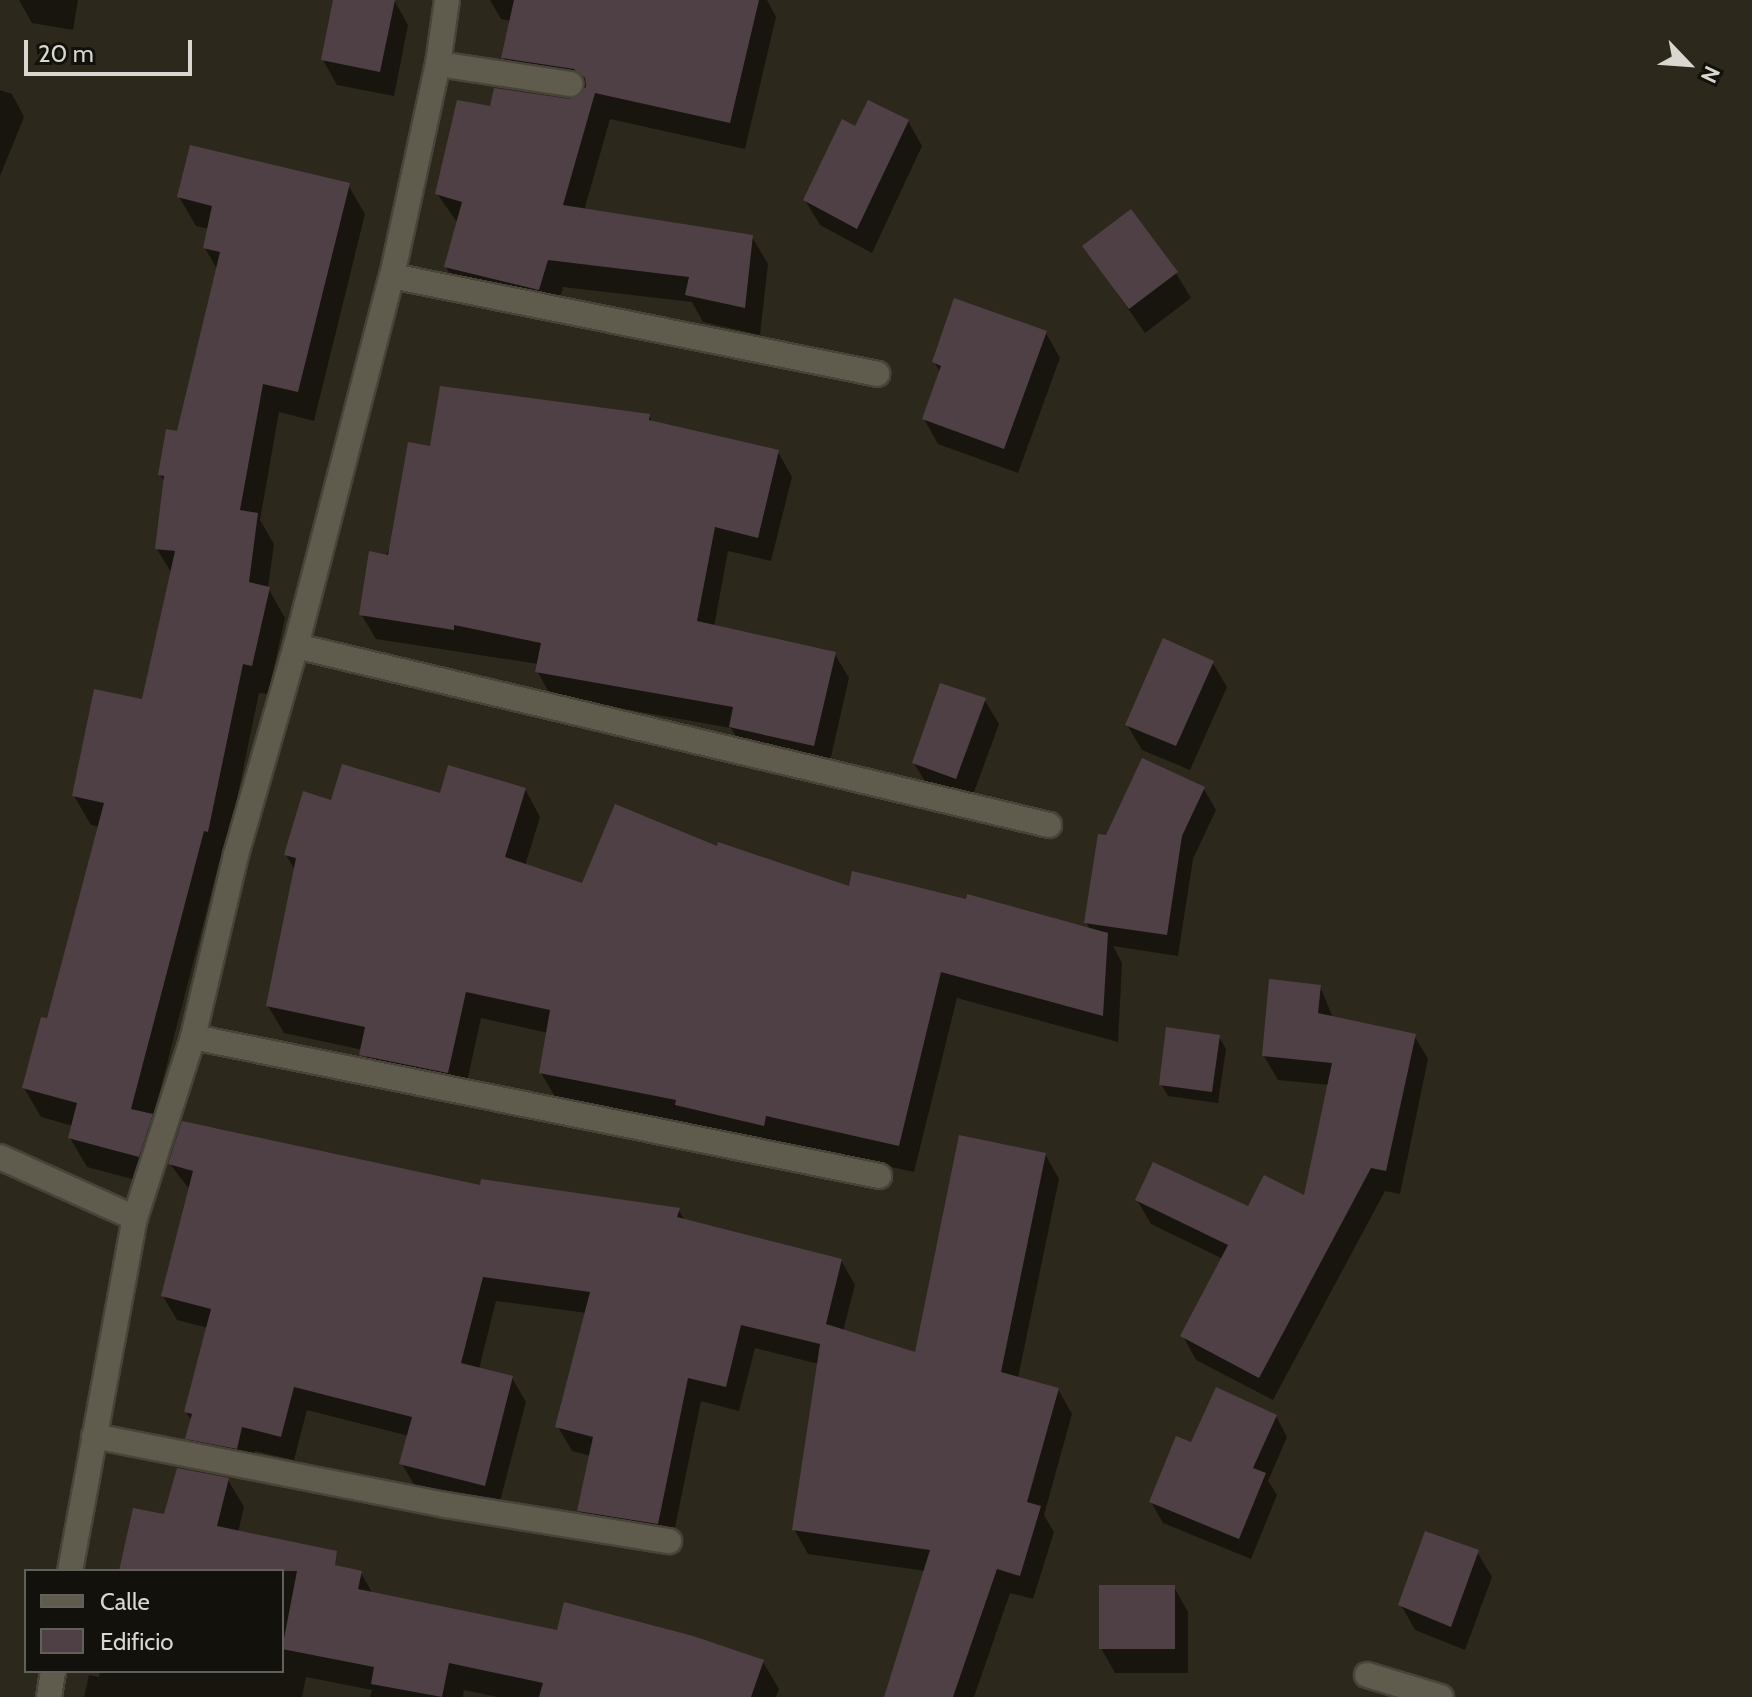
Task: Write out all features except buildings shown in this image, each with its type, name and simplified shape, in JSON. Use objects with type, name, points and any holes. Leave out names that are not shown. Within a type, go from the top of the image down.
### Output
[{"type":"street","points":[[70,1569],[135,1218],[193,1037],[236,855],[296,646],[392,276],[438,64],[447,0]]},
{"type":"street","points":[[438,64],[571,84]]},
{"type":"street","points":[[392,276],[877,374]]},
{"type":"street","points":[[296,646],[1049,825]]},
{"type":"street","points":[[193,1037],[879,1176]]},
{"type":"street","points":[[0,1157],[135,1218]]},
{"type":"street","points":[[94,1436],[446,1505],[669,1541]]},
{"type":"street","points":[[49,1697],[53,1673]]},
{"type":"street","points":[[1367,1675],[1441,1697]]}]
